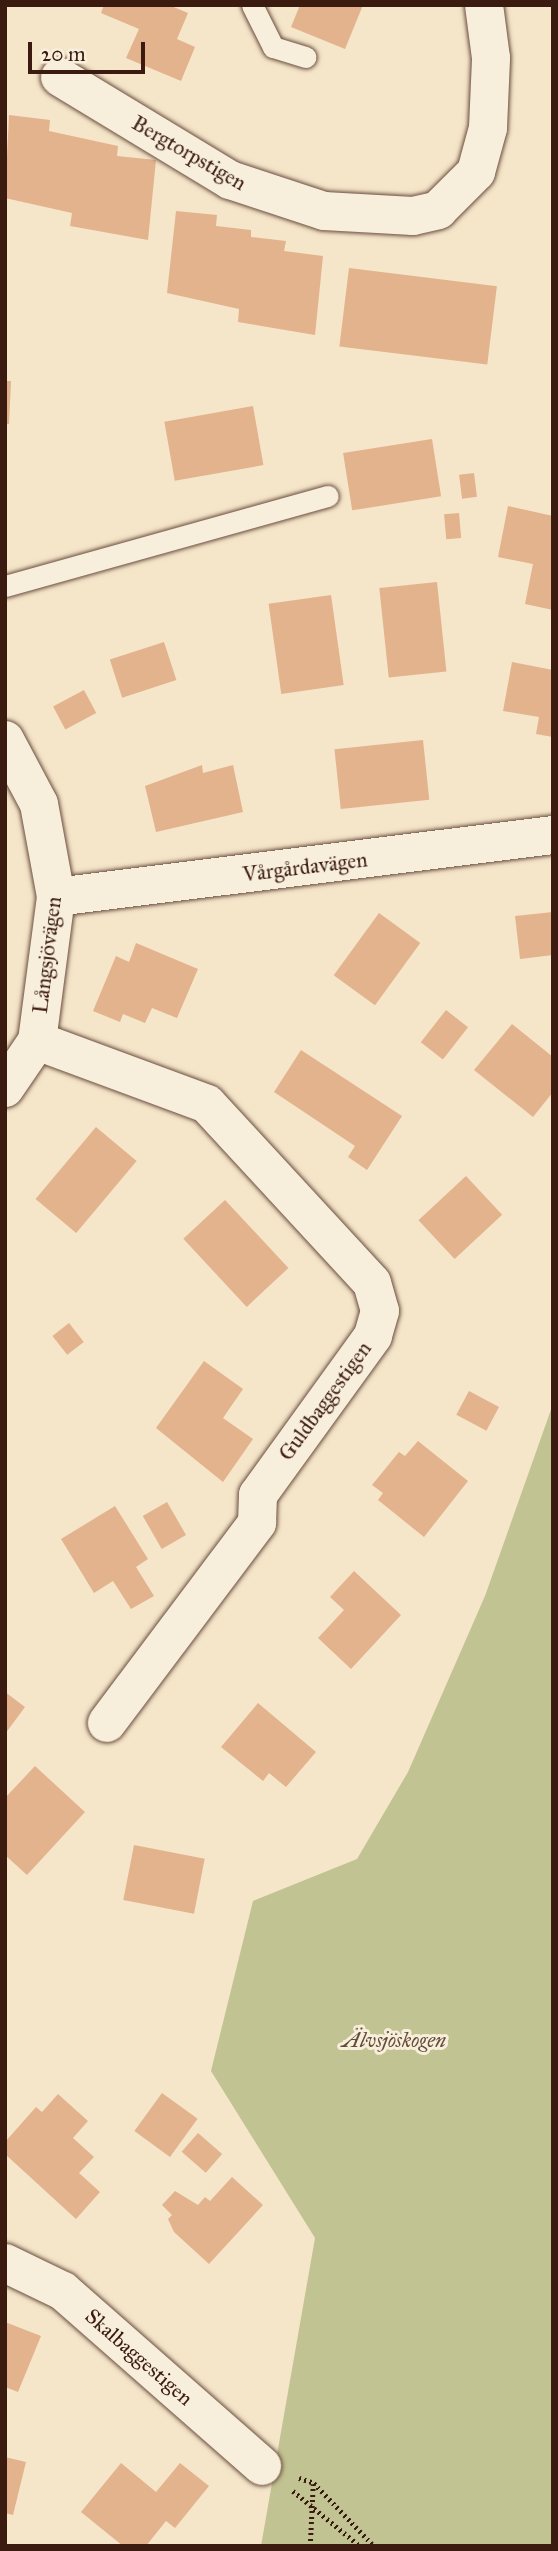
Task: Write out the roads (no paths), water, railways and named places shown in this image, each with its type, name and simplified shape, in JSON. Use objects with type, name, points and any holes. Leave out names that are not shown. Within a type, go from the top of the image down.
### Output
[{"type":"street","name":"Bergtorpstigen","points":[[61,77],[230,180],[324,211],[413,216],[439,210],[477,172],[488,128],[491,58],[484,5]]},
{"type":"street","name":"Långsjövägen","points":[[5,740],[39,804],[57,897],[37,1041],[5,1088]]},
{"type":"street","name":"Vårgårdavägen","points":[[57,897],[553,835]]},
{"type":"street","name":"Guldbaggestigen","points":[[37,1041],[207,1104],[372,1283],[380,1311],[373,1336],[258,1494],[257,1523],[107,1723]]},
{"type":"street","name":"Skalbaggestigen","points":[[5,2263],[62,2291],[262,2466]]},
{"type":"lane","points":[[251,5],[272,47],[306,57]]},
{"type":"lane","points":[[5,586],[328,496]]},
{"type":"park label","name":"Älvsjöskogen","points":[[394,2040]]}]
